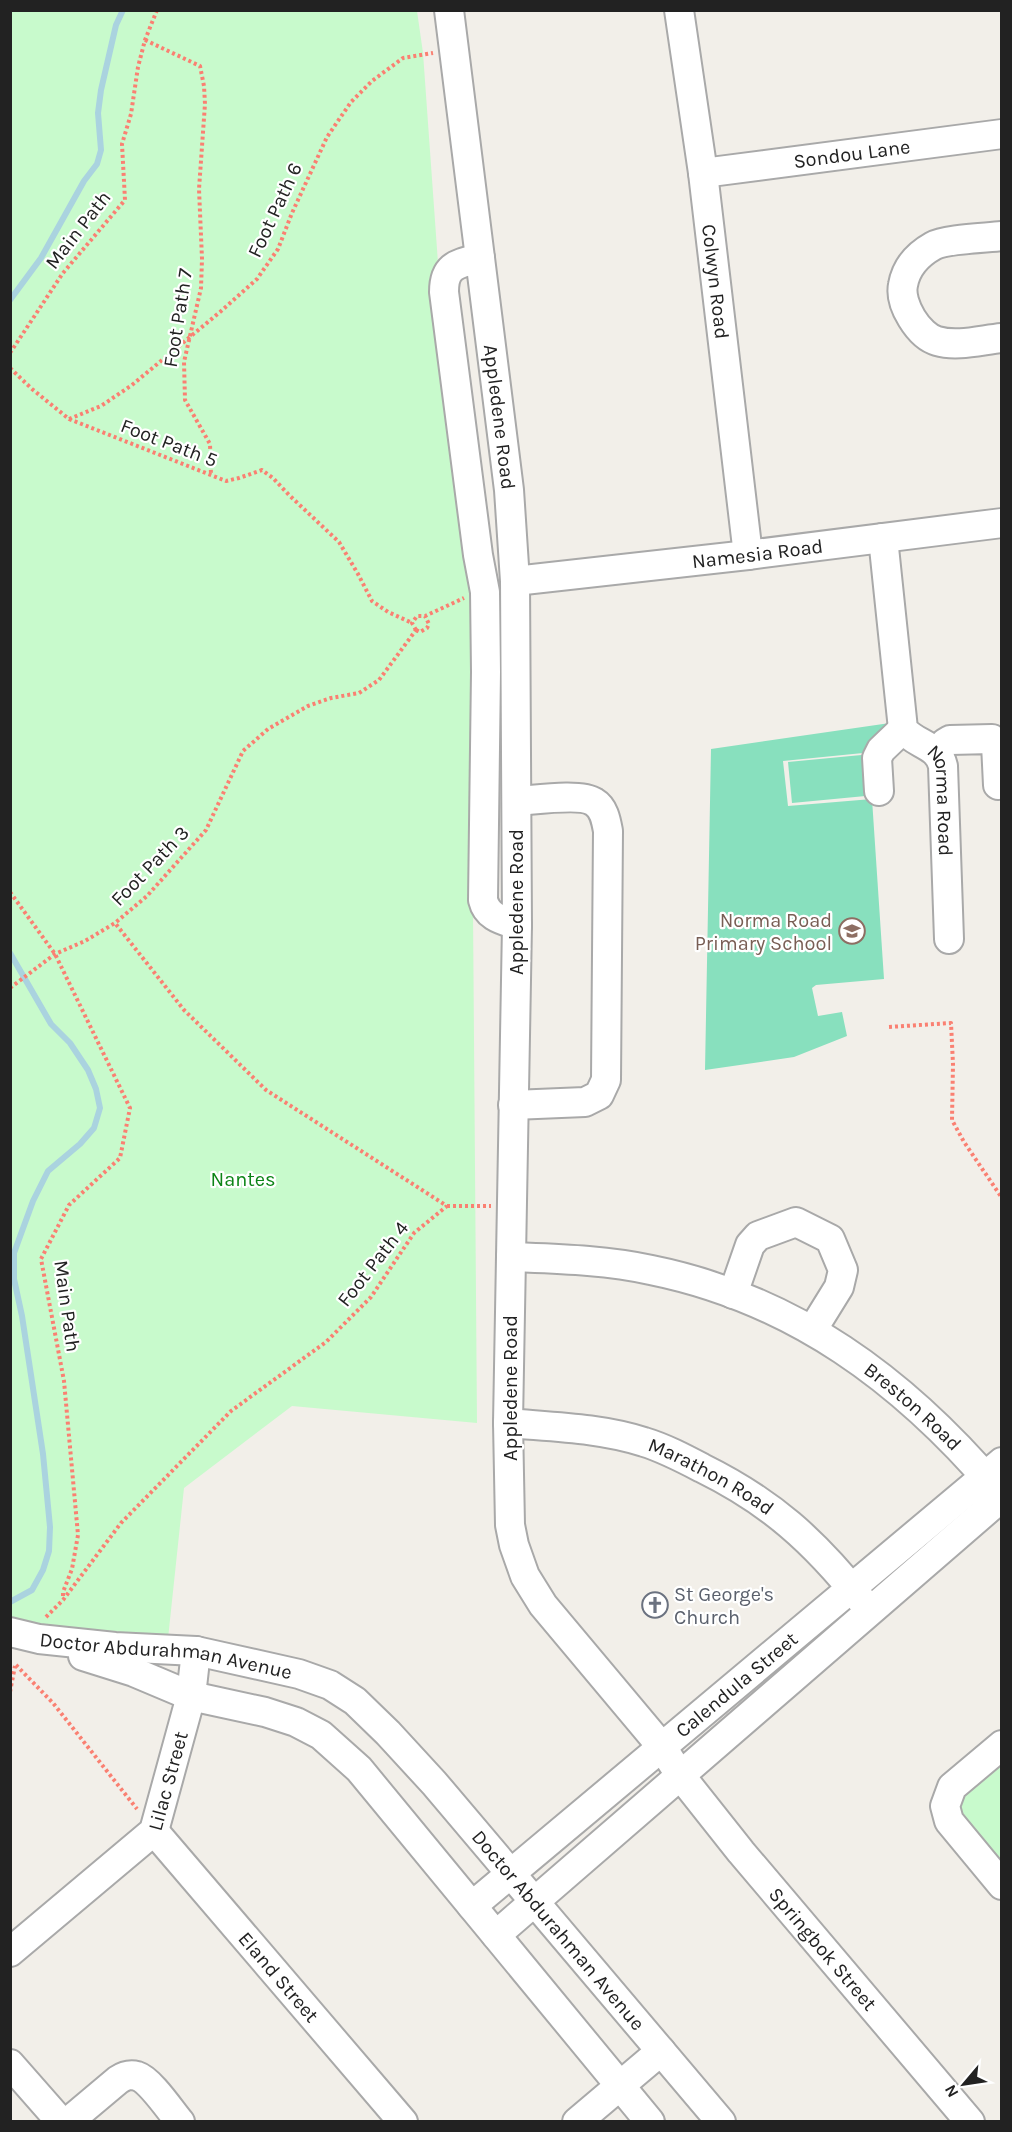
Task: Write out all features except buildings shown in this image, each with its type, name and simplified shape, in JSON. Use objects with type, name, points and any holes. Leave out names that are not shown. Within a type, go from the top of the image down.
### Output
[{"type":"street","name":"Appledene Road","points":[[449,10],[509,490],[515,586],[517,926],[508,1423],[510,1525],[519,1562],[543,1605],[662,1747],[680,1775]]},
{"type":"street","name":"Colwyn Road","points":[[679,10],[703,173],[748,555]]},
{"type":"street","name":"Sondou Lane","points":[[703,173],[1002,134]]},
{"type":"street","points":[[1002,236],[936,244],[919,254],[908,270],[902,288],[909,315],[919,329],[934,341],[951,344],[1002,338]]},
{"type":"street","points":[[480,258],[452,267],[446,276],[444,292],[478,555],[478,593],[486,672],[483,900],[488,912],[493,916],[517,926]]},
{"type":"street","name":"Namesia Road","points":[[478,593],[515,586],[1002,523]]},
{"type":"street","name":"Norma Road","points":[[883,538],[903,729],[912,738],[937,752],[943,766],[949,939]]},
{"type":"street","points":[[879,791],[877,758],[881,750],[903,729]]},
{"type":"street","points":[[937,752],[950,740],[992,739],[996,744],[998,785]]},
{"type":"street","points":[[513,1105],[585,1102],[598,1095],[606,1080],[608,831],[605,814],[594,801],[579,798],[517,801]]},
{"type":"street","points":[[733,1294],[750,1245],[758,1236],[796,1222],[830,1239],[843,1270],[838,1287],[813,1329]]},
{"type":"street","name":"Breston Road","points":[[511,1257],[599,1262],[651,1270],[695,1281],[762,1305],[813,1329],[868,1368],[906,1397],[997,1483]]},
{"type":"street","name":"Marathon Road","points":[[508,1423],[601,1433],[643,1442],[687,1460],[730,1482],[777,1513],[812,1545],[871,1612]]},
{"type":"street","name":"Calendula Street","points":[[472,1906],[850,1587],[997,1483]]},
{"type":"street","name":"Calendula Street","points":[[496,1935],[871,1612],[997,1483]]},
{"type":"street","name":"Doctor Abdurahman Avenue","points":[[28,1632],[144,1649],[196,1651],[299,1674],[330,1685],[347,1696],[388,1733],[411,1758],[721,2121]]},
{"type":"street","name":"Doctor Abdurahman Avenue","points":[[28,1632],[65,1650],[134,1672],[191,1696],[265,1712],[296,1722],[332,1743],[359,1769],[650,2121]]},
{"type":"street","name":"Lilac Street","points":[[10,1952],[154,1831],[191,1696],[196,1651]]},
{"type":"street","points":[[1002,1745],[952,1787],[945,1806],[949,1821],[1002,1885]]},
{"type":"street","name":"Springbok Street","points":[[680,1775],[741,1852],[970,2121]]},
{"type":"street","name":"Eland Street","points":[[154,1831],[402,2121]]},
{"type":"street","points":[[577,2121],[661,2051]]},
{"type":"street","points":[[10,2064],[61,2121]]},
{"type":"street","points":[[68,2121],[127,2075],[137,2076],[146,2082],[180,2121]]},
{"type":"path","name":"Main Path","points":[[10,352],[63,273],[124,200],[122,144],[131,114],[138,67],[145,40],[157,10]]},
{"type":"path","name":"Foot Path 7","points":[[145,40],[200,66],[204,86],[205,104],[199,189],[201,288],[184,362],[185,400],[210,444],[210,476]]},
{"type":"path","name":"Foot Path 6","points":[[69,419],[101,406],[116,396],[189,338],[257,279],[278,249],[291,213],[327,136],[351,102],[372,81],[403,58],[454,50]]},
{"type":"path","name":"Foot Path 5","points":[[10,368],[69,419],[226,481],[262,470],[273,477],[339,542],[372,601],[388,612],[412,623]]},
{"type":"path","points":[[425,616],[429,624],[427,628],[424,631],[416,630],[412,623],[417,616],[425,616],[478,593]]},
{"type":"path","name":"Foot Path 3","points":[[12,986],[56,954],[85,941],[115,923],[147,896],[206,830],[243,751],[268,729],[308,706],[332,698],[359,693],[379,680],[416,630]]},
{"type":"path","name":"Main Path","points":[[10,892],[56,954],[130,1108],[120,1158],[69,1205],[41,1259],[64,1381],[78,1535],[63,1600]]},
{"type":"path","points":[[115,923],[184,1010],[266,1090],[447,1206],[511,1206]]},
{"type":"path","points":[[889,1027],[951,1023],[952,1120],[1002,1198]]},
{"type":"path","name":"Foot Path 4","points":[[28,1632],[63,1600],[121,1523],[231,1411],[326,1342],[371,1297],[414,1233],[447,1206]]},
{"type":"path","points":[[10,1692],[16,1665],[54,1703],[154,1831]]},
{"type":"green space","name":"Nantes","points":[[10,11],[417,11],[423,53],[440,291],[474,585],[473,910],[477,1423],[292,1406],[184,1488],[167,1648],[11,1621]]},
{"type":"green space","points":[[890,723],[873,752],[783,761],[788,806],[872,799],[884,979],[816,985],[812,988],[818,1016],[842,1012],[847,1036],[794,1057],[705,1070],[711,749]]},
{"type":"green space","points":[[872,754],[876,795],[792,803],[788,762]]},
{"type":"green space","points":[[1001,1745],[1001,1885],[947,1797]]},
{"type":"waterway","points":[[10,300],[41,258],[84,181],[97,164],[101,150],[98,113],[101,90],[116,25],[123,10]]},
{"type":"waterway","points":[[10,953],[51,1024],[70,1043],[88,1070],[96,1089],[100,1108],[94,1128],[80,1144],[48,1171],[33,1201],[14,1253],[14,1279],[22,1316],[43,1454],[50,1527],[49,1551],[43,1570],[32,1590],[10,1602]]},
{"type":"place","name":"Norma Road Primary School","points":[[852,931]]},
{"type":"place","name":"St George's Church","points":[[655,1605]]}]
